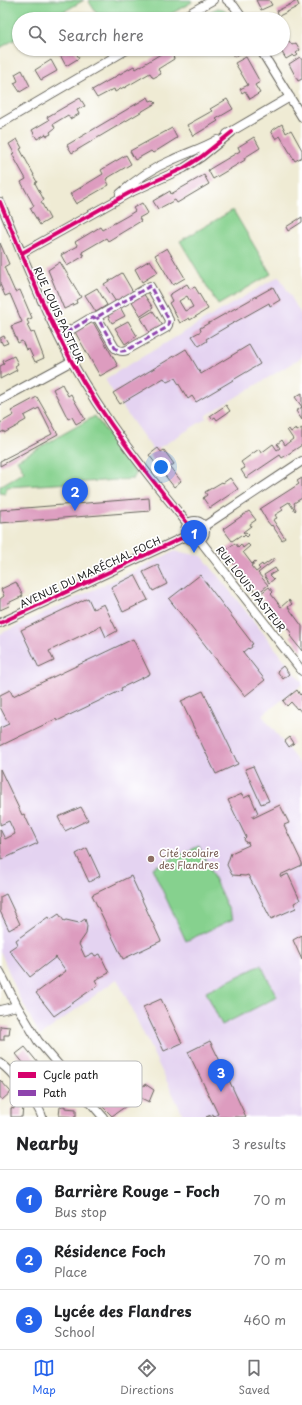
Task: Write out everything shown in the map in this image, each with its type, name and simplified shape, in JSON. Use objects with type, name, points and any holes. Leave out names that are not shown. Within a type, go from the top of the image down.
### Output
[{"type":"street","points":[[192,12],[213,0]]},
{"type":"street","points":[[226,0],[234,6],[238,12]]},
{"type":"street","points":[[0,124],[116,56]]},
{"type":"street","points":[[264,56],[302,117]]},
{"type":"street","points":[[112,202],[131,184],[152,170],[172,159],[204,147],[290,97]]},
{"type":"street","points":[[22,253],[138,188],[184,168],[201,157],[232,132]]},
{"type":"street","name":"RUE LOUIS PASTEUR","points":[[0,202],[59,337],[72,362],[107,419],[188,524]]},
{"type":"street","points":[[59,337],[150,286],[170,320],[166,328],[127,350],[121,351],[115,348],[97,317]]},
{"type":"street","points":[[0,400],[72,362]]},
{"type":"street","points":[[203,527],[302,461]]},
{"type":"street","points":[[195,522],[200,523],[203,527],[204,533],[199,539],[191,540],[186,536],[185,530],[188,524],[195,522]]},
{"type":"street","name":"AVENUE DU MARÉCHAL FOCH","points":[[0,623],[186,536]]},
{"type":"street","name":"RUE LOUIS PASTEUR","points":[[199,539],[302,671]]},
{"type":"street","points":[[0,972],[34,1035],[54,1061]]},
{"type":"street","points":[[0,1010],[17,1006]]},
{"type":"street","points":[[0,1062],[10,1072]]},
{"type":"street","points":[[37,1107],[42,1117]]},
{"type":"street","points":[[94,1107],[103,1117]]},
{"type":"shaded area","points":[[279,276],[302,316],[302,357],[205,416],[207,418],[154,451],[120,404],[105,379]]},
{"type":"shaded area","name":"Cité scolaire des Flandres","points":[[175,551],[202,556],[302,682],[302,685],[262,715],[302,767],[302,1117],[184,1117],[117,979],[40,1036],[18,994],[0,951],[0,634]]},
{"type":"green space","points":[[0,0],[84,0],[63,12],[12,12],[12,41],[0,48]]},
{"type":"green space","points":[[88,0],[191,0],[192,2],[174,12],[96,12]]},
{"type":"green space","points":[[218,8],[223,9],[226,12],[209,12]]},
{"type":"green space","points":[[233,210],[271,274],[218,305],[180,241]]},
{"type":"green space","points":[[95,416],[136,474],[133,479],[7,487],[5,494],[0,493],[0,486],[24,472],[17,460]]},
{"type":"green space","points":[[199,846],[233,919],[186,941],[152,868]]},
{"type":"green space","points":[[261,965],[277,997],[222,1025],[206,992]]},
{"type":"building","points":[[256,0],[269,0],[272,5],[261,10]]},
{"type":"building","points":[[297,1],[299,6],[287,12],[277,11]]},
{"type":"building","points":[[290,42],[292,45],[296,43],[300,50],[296,53],[298,55],[295,57],[293,55],[286,59],[284,56],[290,56]]},
{"type":"building","points":[[61,56],[78,56],[79,58],[66,66]]},
{"type":"building","points":[[157,56],[173,56],[174,59],[158,69],[161,74],[153,78],[150,73],[124,88],[115,92],[114,89],[97,98],[92,90],[134,66],[136,69]]},
{"type":"building","points":[[246,57],[260,82],[255,85],[260,93],[250,99],[245,91],[242,93],[240,89],[248,85],[235,63]]},
{"type":"building","points":[[300,57],[302,60],[302,79],[298,81],[289,64]]},
{"type":"building","points":[[51,60],[57,71],[41,80],[35,70]]},
{"type":"building","points":[[22,70],[30,86],[20,92],[14,83],[18,81],[15,74]]},
{"type":"building","points":[[148,97],[150,101],[153,100],[156,103],[72,153],[67,145]]},
{"type":"building","points":[[80,98],[85,106],[77,110],[79,114],[70,119],[68,115],[53,124],[55,128],[50,132],[51,134],[47,136],[46,134],[37,139],[32,130],[49,120],[47,117]]},
{"type":"building","points":[[227,99],[233,109],[216,119],[218,121],[193,136],[187,125],[212,111],[210,109]]},
{"type":"building","points":[[282,124],[286,133],[291,130],[302,150],[302,157],[295,161],[280,136],[276,139],[271,131]]},
{"type":"building","points":[[172,128],[177,138],[153,153],[151,151],[135,160],[130,151]]},
{"type":"building","points":[[254,137],[260,148],[244,158],[245,160],[213,179],[208,170],[240,151],[238,147]]},
{"type":"building","points":[[17,139],[22,148],[20,149],[37,182],[35,183],[44,200],[41,202],[50,219],[40,225],[30,208],[34,206],[21,182],[26,179],[12,154],[14,153],[9,144]]},
{"type":"building","points":[[126,155],[131,164],[106,179],[109,185],[76,204],[70,194],[103,174],[101,170]]},
{"type":"building","points":[[204,175],[209,184],[177,203],[175,200],[158,209],[153,201],[170,191],[171,194]]},
{"type":"building","points":[[142,203],[148,213],[139,218],[141,221],[108,241],[106,238],[82,252],[84,256],[67,266],[61,255],[78,246],[75,242],[100,227],[102,230],[127,216],[135,211],[133,208]]},
{"type":"building","points":[[302,217],[302,222],[288,231],[286,227]]},
{"type":"building","points":[[0,243],[9,264],[4,267],[15,292],[20,290],[32,318],[27,320],[29,324],[27,325],[31,333],[34,332],[44,358],[35,362],[29,349],[26,350],[22,341],[18,343],[11,326],[22,322],[10,294],[5,296],[0,284]]},
{"type":"building","points":[[167,248],[185,278],[173,285],[155,255]]},
{"type":"building","points":[[150,260],[158,272],[142,282],[135,269]]},
{"type":"building","points":[[60,262],[81,297],[76,300],[77,303],[64,309],[48,270]]},
{"type":"building","points":[[122,273],[133,292],[116,302],[104,284]]},
{"type":"building","points":[[187,284],[190,289],[195,287],[208,309],[190,320],[189,318],[180,323],[169,303],[172,301],[169,295]],"holes":[[[187,296],[193,307],[185,311],[179,301]]]},
{"type":"building","points":[[273,287],[280,300],[270,306],[269,303],[228,326],[206,339],[207,341],[199,346],[192,336],[201,331],[200,328]]},
{"type":"building","points":[[97,288],[107,305],[96,312],[85,295]]},
{"type":"building","points":[[143,293],[153,308],[141,316],[131,300]]},
{"type":"building","points":[[120,307],[125,316],[112,323],[107,314]]},
{"type":"building","points":[[153,311],[163,326],[150,334],[141,318]]},
{"type":"building","points":[[128,321],[137,336],[125,344],[115,328]]},
{"type":"building","points":[[93,322],[118,366],[100,376],[75,332]]},
{"type":"building","points":[[4,336],[8,343],[3,345],[1,341],[0,342],[0,338]]},
{"type":"building","points":[[249,345],[260,364],[196,402],[192,396],[188,399],[175,378],[167,382],[164,378],[120,404],[113,393],[186,349],[201,374]]},
{"type":"building","points":[[14,356],[18,364],[15,366],[17,370],[0,379],[0,366],[4,364],[3,361]]},
{"type":"building","points":[[62,384],[68,396],[71,394],[85,419],[76,424],[72,417],[68,419],[53,389]]},
{"type":"building","points":[[302,393],[302,407],[295,397]]},
{"type":"building","points":[[37,397],[58,434],[0,466],[0,461],[52,434],[39,408],[24,416],[26,420],[19,425],[4,433],[4,431],[0,433],[0,423],[14,415],[11,411]]},
{"type":"building","points":[[226,405],[230,411],[217,420],[215,417],[212,419],[210,416]]},
{"type":"building","points":[[302,407],[302,420],[296,411]]},
{"type":"building","points":[[302,428],[302,445],[282,458],[280,455],[246,478],[241,470],[245,468],[241,462],[259,449],[261,453],[273,444],[277,450],[280,448],[277,444],[282,440],[285,445],[293,439],[287,430],[289,429],[291,432]]},
{"type":"building","points":[[158,448],[161,452],[164,450],[174,464],[170,467],[181,481],[174,487],[149,455]]},
{"type":"building","points":[[230,478],[238,489],[210,508],[203,498],[207,495],[205,492]]},
{"type":"building","points":[[302,478],[302,498],[294,503],[296,510],[295,511],[289,502],[281,507],[283,510],[275,515],[277,518],[273,520],[285,538],[282,540],[272,525],[271,526],[267,521],[260,509],[299,484],[297,481]]},
{"type":"building","points":[[149,498],[150,511],[0,523],[0,510]]},
{"type":"building","points":[[249,511],[256,520],[243,532],[246,532],[249,535],[247,537],[245,535],[243,537],[241,535],[232,541],[223,529]]},
{"type":"building","points":[[235,543],[238,547],[241,544],[243,548],[248,544],[250,546],[243,552],[252,564],[255,561],[256,562],[251,566],[256,572],[260,569],[258,567],[262,564],[263,566],[274,558],[275,560],[258,573],[268,585],[257,594],[224,551]]},
{"type":"building","points":[[158,565],[167,584],[153,591],[143,572]]},
{"type":"building","points":[[275,568],[277,571],[270,575],[274,579],[269,583],[264,575]]},
{"type":"building","points":[[135,575],[148,600],[123,612],[111,587]]},
{"type":"building","points":[[200,575],[253,644],[251,645],[252,647],[243,652],[265,680],[245,696],[169,599]]},
{"type":"building","points":[[16,582],[23,596],[8,603],[9,606],[0,610],[0,599],[4,596],[1,589]]},
{"type":"building","points":[[269,587],[273,592],[271,594],[281,607],[289,600],[292,604],[288,607],[302,626],[302,651],[290,636],[292,634],[285,625],[283,626],[263,600],[264,599],[260,594]]},
{"type":"building","points":[[88,598],[93,609],[104,604],[117,631],[106,637],[101,626],[49,651],[54,661],[39,668],[21,630]]},
{"type":"building","points":[[133,639],[150,674],[121,688],[122,690],[0,746],[0,728],[9,724],[0,707],[0,695],[10,690],[13,696]]},
{"type":"building","points":[[283,666],[289,674],[283,679],[277,671]]},
{"type":"building","points":[[297,690],[300,695],[302,693],[302,713],[291,702],[287,706],[283,701]]},
{"type":"building","points":[[203,691],[238,764],[216,774],[181,701]]},
{"type":"building","points":[[290,737],[294,743],[289,747],[285,741]]},
{"type":"building","points":[[253,766],[269,801],[261,804],[245,769]]},
{"type":"building","points":[[0,769],[22,815],[24,814],[38,843],[1,860],[0,829],[5,839],[15,834],[9,821],[0,825]]},
{"type":"building","points":[[242,794],[244,798],[250,795],[258,813],[253,816],[253,818],[280,805],[289,823],[284,825],[302,863],[302,865],[280,875],[281,877],[288,874],[300,900],[294,903],[296,908],[271,919],[248,875],[232,875],[227,865],[231,853],[249,845],[244,839],[246,837],[228,800]]},
{"type":"building","points":[[81,807],[88,820],[65,831],[58,817]]},
{"type":"building","points":[[87,848],[100,876],[89,882],[76,854]]},
{"type":"building","points":[[131,876],[161,941],[123,959],[92,895]]},
{"type":"building","points":[[6,894],[20,924],[9,930],[0,911],[0,897]]},
{"type":"building","points":[[59,914],[64,921],[66,920],[79,923],[85,919],[87,926],[86,934],[79,944],[85,957],[93,953],[95,956],[100,954],[109,973],[95,980],[98,985],[54,1016],[36,993],[66,971],[56,957],[30,977],[9,950],[18,944],[16,940],[48,917],[50,920]]},
{"type":"building","points":[[302,935],[302,960],[293,940]]},
{"type":"building","points":[[161,999],[182,1043],[164,1051],[143,1007]]},
{"type":"building","points":[[0,1026],[10,1027],[9,1035],[4,1035],[4,1040],[0,1040]]},
{"type":"building","points":[[210,1041],[246,1117],[206,1117],[213,1114],[214,1116],[218,1114],[188,1052]]},
{"type":"building","points":[[25,1047],[36,1061],[22,1061],[16,1054]]},
{"type":"building","points":[[0,1080],[10,1091],[10,1093],[2,1100],[0,1097]]},
{"type":"building","points":[[145,1084],[154,1090],[149,1102],[142,1098],[142,1085],[144,1086]]},
{"type":"building","points":[[14,1107],[23,1107],[22,1117],[11,1117],[11,1108],[14,1109]]},
{"type":"building","points":[[60,1107],[76,1109],[76,1117],[59,1116]]},
{"type":"building","points":[[103,1107],[125,1107],[112,1116]]},
{"type":"marked path","points":[[59,337],[150,286],[169,320],[166,328],[127,350],[122,351],[115,348],[97,317]]},
{"type":"cycle path","points":[[22,253],[129,193],[184,168],[201,157],[232,132]]},
{"type":"cycle path","points":[[0,202],[52,323],[84,384],[126,446],[188,524]]},
{"type":"cycle path","points":[[0,623],[186,536]]},
{"type":"place","name":"Résidence Foch","points":[[75,511]]},
{"type":"place","name":"Barrière Rouge – Foch","points":[[194,553]]},
{"type":"place","name":"Cité scolaire des Flandres","points":[[151,859]]},
{"type":"place","name":"Lycée des Flandres","points":[[221,1092]]}]
